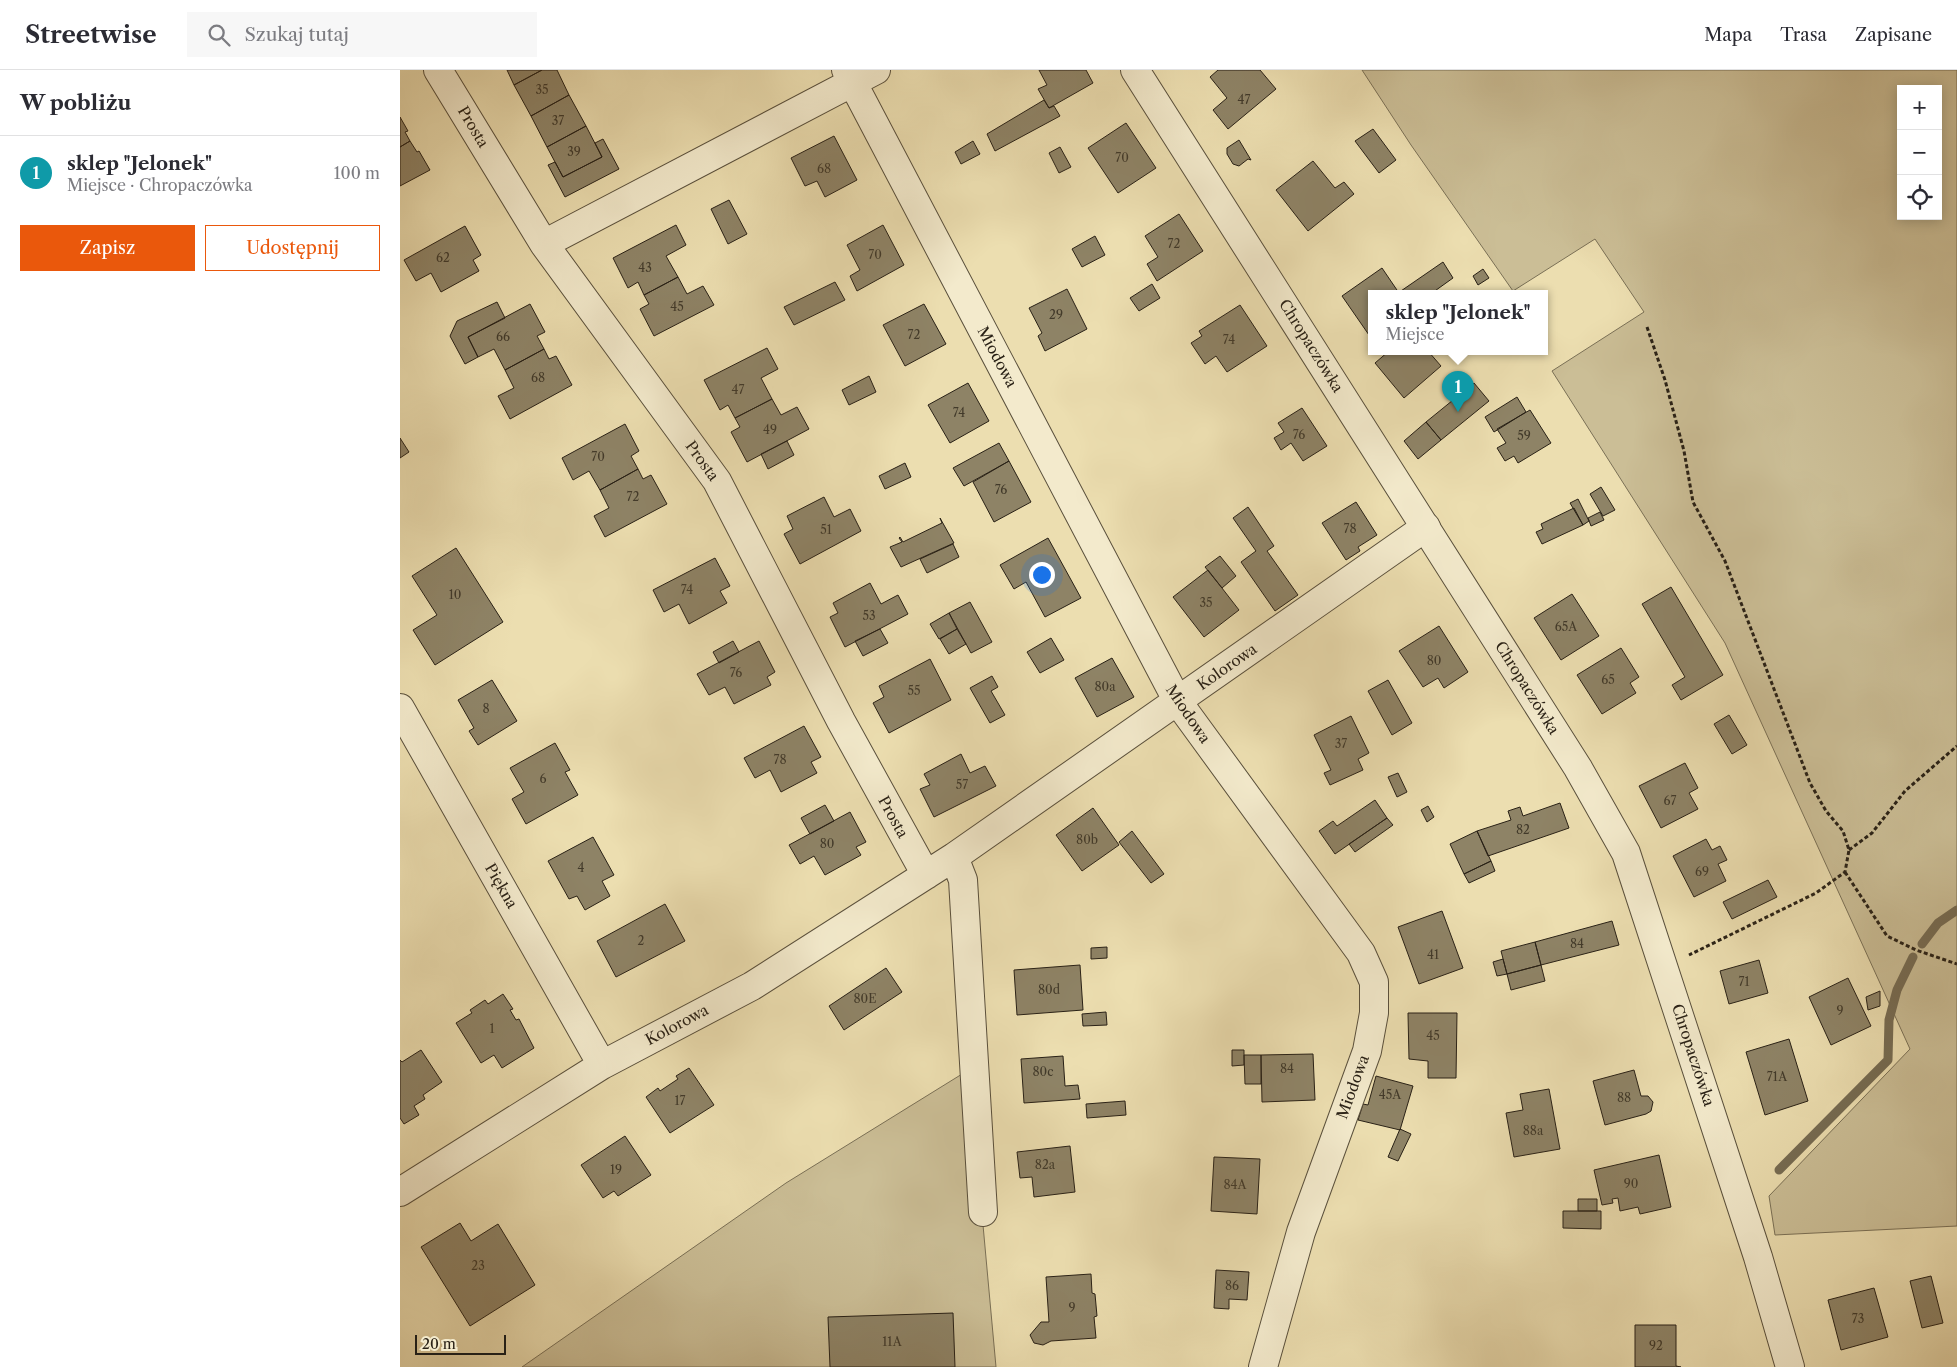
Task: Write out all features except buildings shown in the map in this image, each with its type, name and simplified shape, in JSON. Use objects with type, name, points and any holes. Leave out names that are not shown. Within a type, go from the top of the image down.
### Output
[{"type":"street","name":"Prosta","points":[[438,70],[544,244],[717,481],[841,721],[926,875]]},
{"type":"street","points":[[544,244],[849,76],[876,70]]},
{"type":"street","name":"Chropaczówka","points":[[1135,70],[1578,768],[1626,853],[1758,1257],[1790,1367]]},
{"type":"street","name":"Miodowa","points":[[849,76],[1178,702],[1361,953],[1374,982],[1374,1013],[1367,1051],[1301,1232],[1263,1367]]},
{"type":"street","name":"Kolorowa","points":[[400,1192],[602,1065],[752,986],[954,858],[1426,527]]},
{"type":"street","name":"Piękna","points":[[400,708],[602,1065]]},
{"type":"street","points":[[954,858],[963,880],[983,1212]]},
{"type":"path","points":[[1647,327],[1665,380],[1682,442],[1693,502],[1726,561],[1810,783],[1826,811],[1843,831],[1849,850],[1845,872],[1887,936],[1916,950],[1957,964]]},
{"type":"path","points":[[1849,850],[1872,832],[1905,791],[1957,746]]},
{"type":"path","points":[[1664,966],[1816,893],[1845,872]]},
{"type":"shaded area","points":[[1362,70],[1957,70],[1957,1226],[1775,1235],[1769,1196],[1910,1049],[1725,643],[1552,371],[1644,312],[1595,239],[1512,290],[1411,145]]},
{"type":"shaded area","points":[[975,1066],[983,1225],[996,1367],[522,1367],[786,1183]]},
{"type":"waterway","points":[[1922,944],[1938,923],[1957,910]]},
{"type":"waterway","points":[[1779,1170],[1888,1060],[1889,1020],[1897,990],[1913,957]]},
{"type":"place","name":"sklep \"Jelonek\"","points":[[1458,412]]}]
